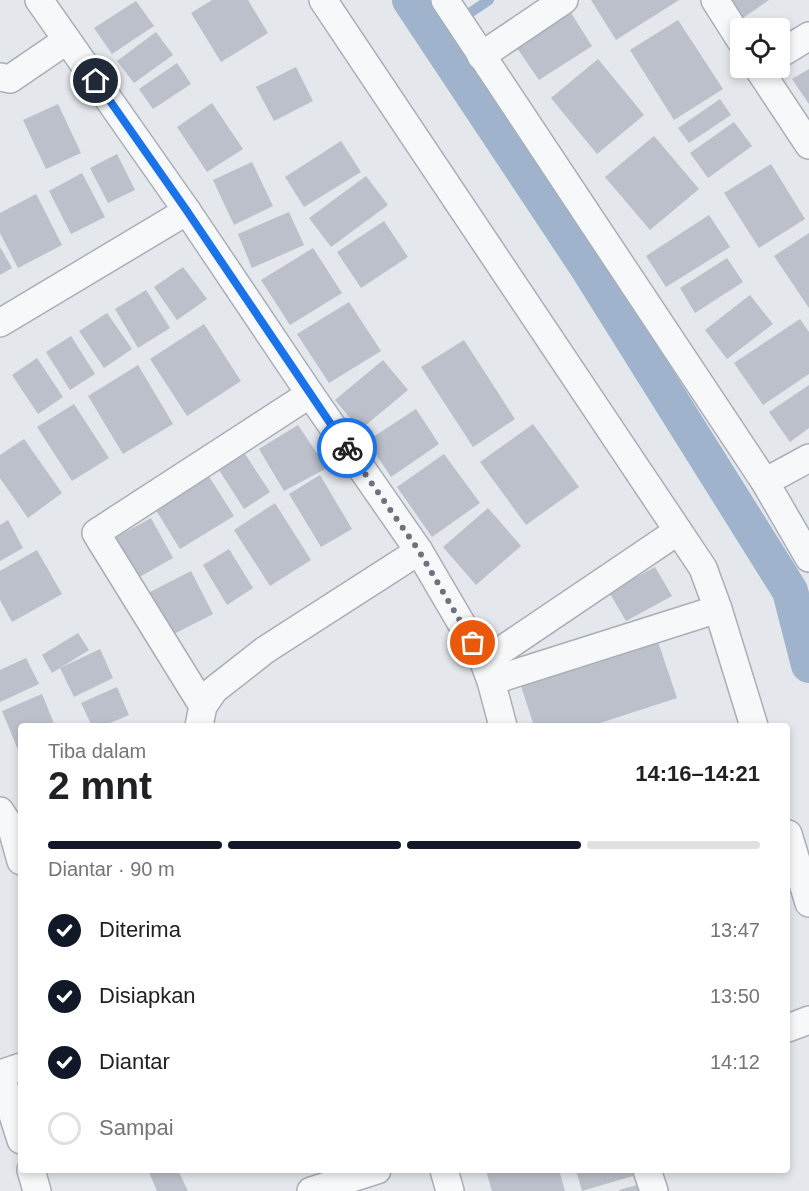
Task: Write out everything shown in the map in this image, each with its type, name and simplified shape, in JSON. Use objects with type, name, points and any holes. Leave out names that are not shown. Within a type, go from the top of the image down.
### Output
[{"type":"street","points":[[39,0],[187,211],[419,551],[488,671],[502,723]]},
{"type":"street","points":[[323,0],[703,568],[753,723]]},
{"type":"street","points":[[445,0],[765,483],[809,558]]},
{"type":"street","points":[[478,52],[564,0]]},
{"type":"street","points":[[715,0],[730,23]]},
{"type":"street","points":[[790,48],[809,36]]},
{"type":"street","points":[[0,77],[10,79],[67,40]]},
{"type":"street","points":[[765,78],[809,145]]},
{"type":"street","points":[[0,323],[187,211]]},
{"type":"street","points":[[201,716],[96,533],[310,394]]},
{"type":"street","points":[[765,483],[809,458]]},
{"type":"street","points":[[488,671],[678,531]]},
{"type":"street","points":[[201,716],[214,690],[265,650],[419,551]]},
{"type":"street","points":[[488,671],[718,609]]},
{"type":"street","points":[[8,824],[18,852]]},
{"type":"street","points":[[790,841],[809,903]]},
{"type":"street","points":[[790,1027],[809,1020]]},
{"type":"street","points":[[18,1068],[0,1074],[18,1131]]},
{"type":"street","points":[[32,1173],[37,1191]]},
{"type":"street","points":[[311,1191],[368,1173]]},
{"type":"street","points":[[445,1173],[450,1191]]},
{"type":"street","points":[[648,1173],[654,1191]]},
{"type":"building","points":[[212,0],[248,0],[268,33],[221,62],[191,13]]},
{"type":"building","points":[[591,0],[679,0],[616,40]]},
{"type":"building","points":[[730,0],[769,0],[743,18]]},
{"type":"building","points":[[136,1],[154,26],[112,54],[94,28]]},
{"type":"building","points":[[569,10],[592,46],[539,80],[515,45]]},
{"type":"building","points":[[678,20],[723,89],[674,120],[630,50]]},
{"type":"building","points":[[156,32],[173,55],[134,83],[117,61]]},
{"type":"building","points":[[598,59],[644,115],[597,154],[551,98]]},
{"type":"building","points":[[177,63],[191,84],[153,109],[139,89]]},
{"type":"building","points":[[296,67],[313,101],[274,121],[256,87]]},
{"type":"building","points":[[809,69],[809,104],[792,79]]},
{"type":"building","points":[[720,99],[731,115],[689,143],[678,128]]},
{"type":"building","points":[[212,103],[243,149],[207,172],[177,127]]},
{"type":"building","points":[[58,104],[81,153],[46,169],[23,120]]},
{"type":"building","points":[[734,122],[752,146],[708,178],[690,153]]},
{"type":"building","points":[[654,136],[699,189],[650,230],[605,177]]},
{"type":"building","points":[[341,141],[361,172],[304,207],[285,177]]},
{"type":"building","points":[[117,154],[135,190],[108,203],[90,168]]},
{"type":"building","points":[[252,162],[273,206],[234,225],[213,180]]},
{"type":"building","points":[[771,164],[805,219],[759,248],[724,193]]},
{"type":"building","points":[[82,173],[105,217],[71,234],[49,191]]},
{"type":"building","points":[[366,176],[388,205],[331,247],[309,218]]},
{"type":"building","points":[[36,194],[62,245],[18,268],[0,233],[0,213]]},
{"type":"building","points":[[289,212],[304,245],[252,268],[238,234]]},
{"type":"building","points":[[709,215],[730,247],[666,287],[646,256]]},
{"type":"building","points":[[384,221],[408,257],[361,288],[337,252]]},
{"type":"building","points":[[809,233],[809,308],[774,256]]},
{"type":"building","points":[[0,247],[12,268],[0,275]]},
{"type":"building","points":[[313,248],[342,293],[290,325],[261,280]]},
{"type":"building","points":[[727,258],[743,282],[695,313],[680,288]]},
{"type":"building","points":[[183,267],[207,299],[177,320],[154,287]]},
{"type":"building","points":[[146,290],[170,328],[138,348],[115,309]]},
{"type":"building","points":[[750,295],[773,324],[727,359],[705,330]]},
{"type":"building","points":[[349,302],[381,351],[329,383],[297,334]]},
{"type":"building","points":[[107,313],[132,349],[104,368],[79,331]]},
{"type":"building","points":[[800,319],[809,332],[809,374],[763,405],[734,363]]},
{"type":"building","points":[[204,324],[241,381],[187,416],[150,359]]},
{"type":"building","points":[[71,336],[95,374],[70,390],[46,352]]},
{"type":"building","points":[[464,340],[515,419],[473,447],[421,367]]},
{"type":"building","points":[[37,358],[63,397],[38,414],[12,375]]},
{"type":"building","points":[[383,360],[408,390],[360,430],[335,400]]},
{"type":"building","points":[[138,365],[173,424],[123,454],[88,396]]},
{"type":"building","points":[[809,385],[809,428],[790,442],[769,412]]},
{"type":"building","points":[[74,404],[109,458],[72,481],[37,427]]},
{"type":"building","points":[[416,409],[439,444],[391,477],[367,441]]},
{"type":"building","points":[[533,424],[579,487],[526,525],[480,462]]},
{"type":"building","points":[[298,425],[327,468],[284,491],[259,449]]},
{"type":"building","points":[[24,439],[62,493],[28,518],[0,478],[0,455]]},
{"type":"building","points":[[245,454],[270,492],[244,509],[219,470]]},
{"type":"building","points":[[444,454],[480,503],[432,537],[397,487]]},
{"type":"building","points":[[208,475],[234,516],[180,549],[154,507]]},
{"type":"building","points":[[320,475],[352,529],[321,547],[289,494]]},
{"type":"building","points":[[275,503],[311,560],[270,586],[234,530]]},
{"type":"building","points":[[488,508],[521,546],[476,585],[443,547]]},
{"type":"building","points":[[151,518],[173,558],[136,579],[113,539]]},
{"type":"building","points":[[8,520],[23,548],[0,561],[0,525]]},
{"type":"building","points":[[229,549],[253,588],[227,605],[203,565]]},
{"type":"building","points":[[37,550],[62,594],[12,622],[0,600],[0,571]]},
{"type":"building","points":[[655,567],[672,596],[626,621],[609,592]]},
{"type":"building","points":[[191,571],[213,614],[172,635],[150,592]]},
{"type":"building","points":[[78,633],[89,650],[52,673],[42,655]]},
{"type":"building","points":[[657,639],[677,698],[600,723],[533,723],[520,683]]},
{"type":"building","points":[[100,649],[113,678],[74,697],[60,668]]},
{"type":"building","points":[[26,658],[39,684],[0,702],[0,670]]},
{"type":"building","points":[[117,687],[129,715],[110,723],[91,723],[81,703]]},
{"type":"building","points":[[42,694],[54,723],[18,723],[18,750],[2,711]]},
{"type":"building","points":[[149,1173],[179,1173],[188,1191],[157,1191]]},
{"type":"building","points":[[487,1173],[560,1173],[565,1191],[492,1191]]},
{"type":"building","points":[[577,1173],[643,1173],[582,1191]]},
{"type":"building","points":[[648,1182],[651,1191],[619,1191],[619,1190]]},
{"type":"waterway","points":[[410,0],[586,265],[790,591],[809,665]]},
{"type":"waterway","points":[[434,37],[489,0]]},
{"type":"way so far","points":[[347,448],[419,551],[473,643]]},
{"type":"route","points":[[96,81],[347,448]]}]
